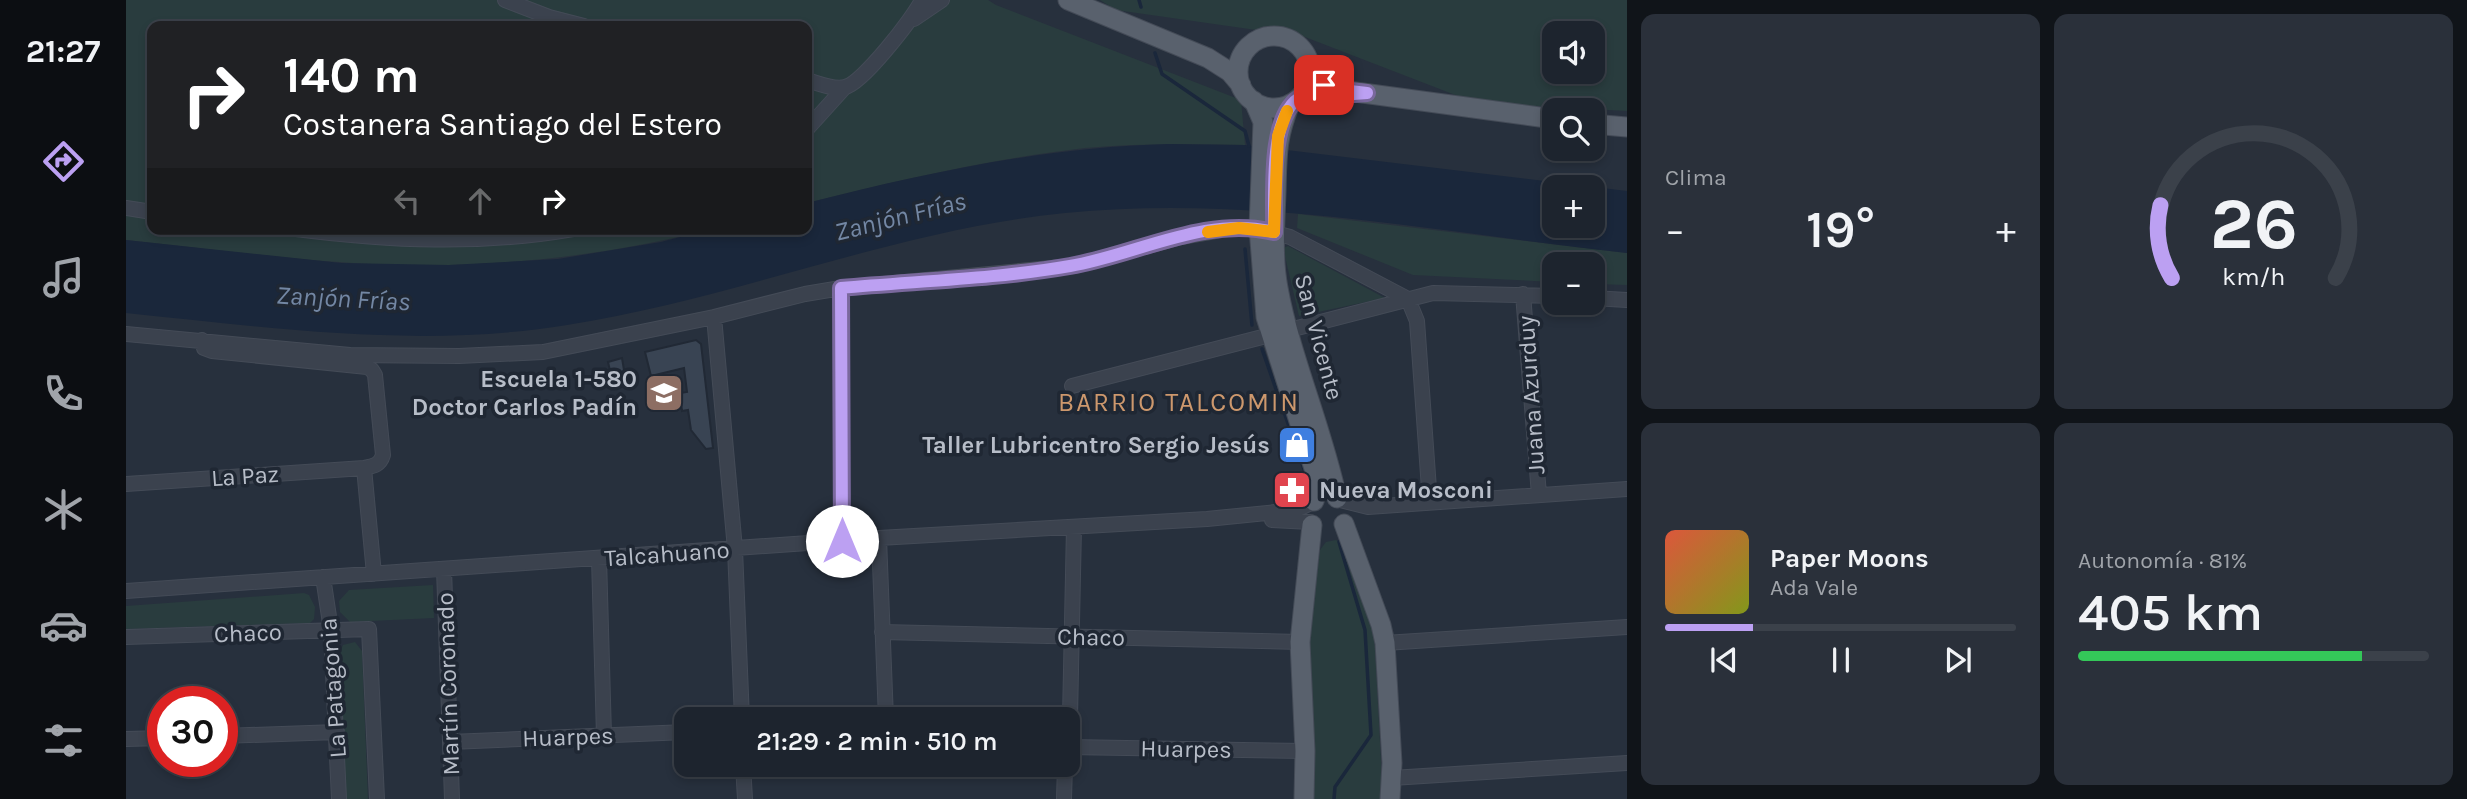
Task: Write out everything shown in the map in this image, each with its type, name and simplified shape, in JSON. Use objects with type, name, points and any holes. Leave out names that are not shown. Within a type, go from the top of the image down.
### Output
[{"type":"main road","points":[[1068,0],[1221,65],[1254,101],[1272,107],[1295,101],[1367,93]]},
{"type":"main road","points":[[1170,44],[1230,51],[1247,48],[1265,37],[1287,38],[1304,51],[1310,72],[1317,81],[1333,89],[1542,117]]},
{"type":"main road","points":[[1241,85],[1239,66],[1247,48]]},
{"type":"main road","points":[[1295,101],[1305,90],[1310,72]]},
{"type":"main road","name":"San Vicente","points":[[1254,101],[1270,148],[1267,221],[1276,275],[1279,332],[1318,489],[1312,513],[1300,642],[1305,751],[1304,799]]},
{"type":"main road","name":"San Vicente","points":[[1270,148],[1295,101]]},
{"type":"main road","points":[[1605,125],[1627,127]]},
{"type":"main road","name":"San Vicente","points":[[1279,332],[1329,461],[1339,499]]},
{"type":"main road","points":[[1325,495],[1339,499],[1346,510],[1344,523],[1340,529],[1322,532],[1312,513],[1325,495]]},
{"type":"main road","points":[[1344,523],[1385,643],[1392,778],[1390,799]]},
{"type":"street","points":[[505,0],[562,21]]},
{"type":"street","points":[[812,123],[845,87],[858,81],[907,24],[922,0]]},
{"type":"street","points":[[907,24],[942,0]]},
{"type":"street","points":[[812,81],[845,87]]},
{"type":"street","points":[[126,208],[147,211]]},
{"type":"street","points":[[126,334],[350,355],[459,356],[558,350],[714,317],[805,294],[841,288],[1064,267],[1203,233],[1267,221],[1290,237],[1408,299],[1414,309],[1430,503]]},
{"type":"street","points":[[368,235],[440,241],[527,235]]},
{"type":"street","points":[[841,288],[842,541]]},
{"type":"street","points":[[1072,386],[1441,292],[1542,295]]},
{"type":"street","name":"Juana Azurduy","points":[[1523,294],[1539,495]]},
{"type":"street","points":[[1605,299],[1627,300]]},
{"type":"street","points":[[714,317],[735,549],[742,707]]},
{"type":"street","points":[[202,340],[204,348],[212,351],[367,367],[372,370],[375,375],[383,455],[376,466],[364,468],[374,574]]},
{"type":"street","name":"La Paz","points":[[126,484],[364,468]]},
{"type":"street","points":[[1339,499],[1368,507],[1627,489]]},
{"type":"street","points":[[1344,523],[1368,507]]},
{"type":"street","name":"Talcahuano","points":[[126,591],[879,538],[1312,513]]},
{"type":"street","points":[[1070,707],[1074,527]]},
{"type":"street","points":[[879,538],[885,707]]},
{"type":"street","points":[[598,558],[604,736]]},
{"type":"street","name":"Martín Coronado","points":[[444,569],[452,799]]},
{"type":"street","name":"La Patagonia","points":[[323,577],[331,630],[339,799]]},
{"type":"street","points":[[1385,643],[1627,627]]},
{"type":"street","name":"Chaco","points":[[126,637],[369,629]]},
{"type":"street","name":"La Patagonia","points":[[369,629],[377,799]]},
{"type":"street","name":"Chaco","points":[[882,632],[1300,642]]},
{"type":"street","points":[[238,735],[337,732]]},
{"type":"street","name":"Huarpes","points":[[450,742],[674,733]]},
{"type":"street","points":[[126,739],[147,738]]},
{"type":"street","name":"Huarpes","points":[[1080,747],[1305,751]]},
{"type":"street","points":[[1392,778],[1627,764]]},
{"type":"street","points":[[744,777],[745,799]]},
{"type":"street","points":[[1064,799],[1065,777]]},
{"type":"shaded area","points":[[126,0],[988,0],[1241,100],[1245,145],[1125,145],[1085,148],[945,171],[812,202],[812,21],[147,21],[147,235],[685,235],[581,254],[515,262],[449,265],[328,261],[126,240]]},
{"type":"shaded area","points":[[1100,0],[1627,0],[1627,111],[1605,110],[1605,98],[1542,98],[1542,106],[1476,103],[1305,37],[1116,10]]},
{"type":"shaded area","points":[[1298,214],[1627,253],[1627,285],[1605,284],[1605,252],[1542,252],[1542,281],[1413,275],[1297,228]]},
{"type":"shaded area","points":[[1288,246],[1385,298],[1299,316],[1283,248]]},
{"type":"shaded area","points":[[1336,540],[1343,545],[1374,630],[1381,799],[1313,799],[1315,772],[1308,648],[1320,550],[1326,542]]},
{"type":"shaded area","points":[[433,585],[434,618],[350,622],[340,612],[339,601],[349,590]]},
{"type":"shaded area","points":[[304,593],[309,595],[315,607],[314,619],[310,623],[126,629],[126,606]]},
{"type":"shaded area","points":[[355,642],[362,651],[368,799],[346,799],[340,652],[343,645]]},
{"type":"water","name":"Zanjón Frías","points":[[1245,145],[1542,181],[1542,238],[1605,238],[1605,188],[1627,191],[1627,253],[1347,218],[1206,208],[1136,208],[1065,213],[939,234],[692,299],[567,325],[512,332],[402,336],[346,334],[126,313],[126,240],[341,263],[449,265],[558,259],[688,235],[812,235],[812,202],[941,172],[1031,156],[1123,146]]},
{"type":"building","points":[[696,340],[701,344],[713,448],[706,449],[691,430],[688,410],[682,411],[680,393],[687,392],[684,368],[651,376],[645,352]]},
{"type":"building","points":[[622,358],[625,376],[612,379],[608,362]]},
{"type":"waterway","points":[[1139,0],[1141,7]]},
{"type":"waterway","points":[[1155,53],[1162,74],[1245,131],[1249,146]]},
{"type":"waterway","points":[[1245,249],[1252,325]]},
{"type":"waterway","points":[[1262,349],[1306,475]]},
{"type":"waterway","points":[[1334,799],[1335,787],[1371,735],[1365,630],[1339,542]]},
{"type":"slow traffic","points":[[1208,232],[1239,228],[1274,232],[1278,136],[1287,111]]},
{"type":"place","name":"Escuela 1-580 Doctor Carlos Padín","points":[[664,393]]},
{"type":"place","name":"Taller Lubricentro Sergio Jesús","points":[[1297,445]]},
{"type":"place","name":"Nueva Mosconi","points":[[1292,490]]},
{"type":"district","name":"BARRIO TALCOMIN","points":[[1179,402]]},
{"type":"route","points":[[842,541],[841,288],[1073,266],[1181,237],[1227,229],[1253,228],[1274,232],[1278,136],[1290,104],[1299,98],[1367,93],[1333,89],[1324,85]]}]
